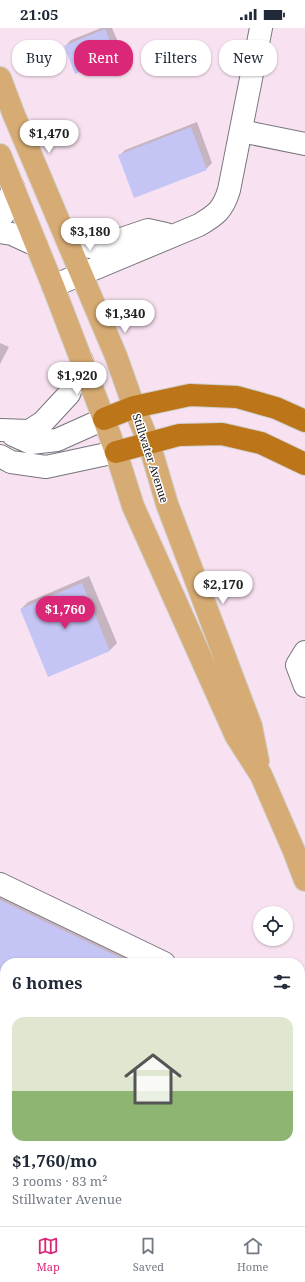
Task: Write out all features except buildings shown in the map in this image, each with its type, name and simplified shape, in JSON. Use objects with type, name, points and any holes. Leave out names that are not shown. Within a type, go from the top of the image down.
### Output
[{"type":"highway","points":[[104,420],[134,407],[190,395],[237,397],[276,408],[305,421]]},
{"type":"highway","points":[[116,452],[179,436],[222,434],[261,443],[305,464]]},
{"type":"main road","name":"Stillwater Avenue","points":[[0,78],[14,115],[116,356],[134,407],[149,443],[167,504],[251,726],[262,775],[305,880]]},
{"type":"main road","name":"Stillwater Avenue","points":[[0,155],[82,361],[116,452],[136,513],[236,736],[262,775]]},
{"type":"lane","points":[[53,286],[199,225],[214,216],[221,208],[226,200],[229,190],[261,28]]},
{"type":"lane","points":[[241,131],[305,144]]},
{"type":"lane","points":[[0,219],[5,212],[13,187]]},
{"type":"lane","points":[[68,242],[95,248],[148,230],[173,235]]},
{"type":"lane","points":[[0,232],[12,234],[36,245]]},
{"type":"lane","points":[[0,429],[30,431],[43,422],[69,394],[82,361]]},
{"type":"lane","points":[[0,429],[31,443],[57,440],[104,420]]},
{"type":"lane","points":[[0,456],[12,462],[46,468],[116,452]]},
{"type":"lane","points":[[305,652],[297,665],[305,686]]},
{"type":"lane","points":[[0,884],[154,958]]},
{"type":"shaded area","points":[[0,28],[305,28],[305,958],[0,958]]}]
